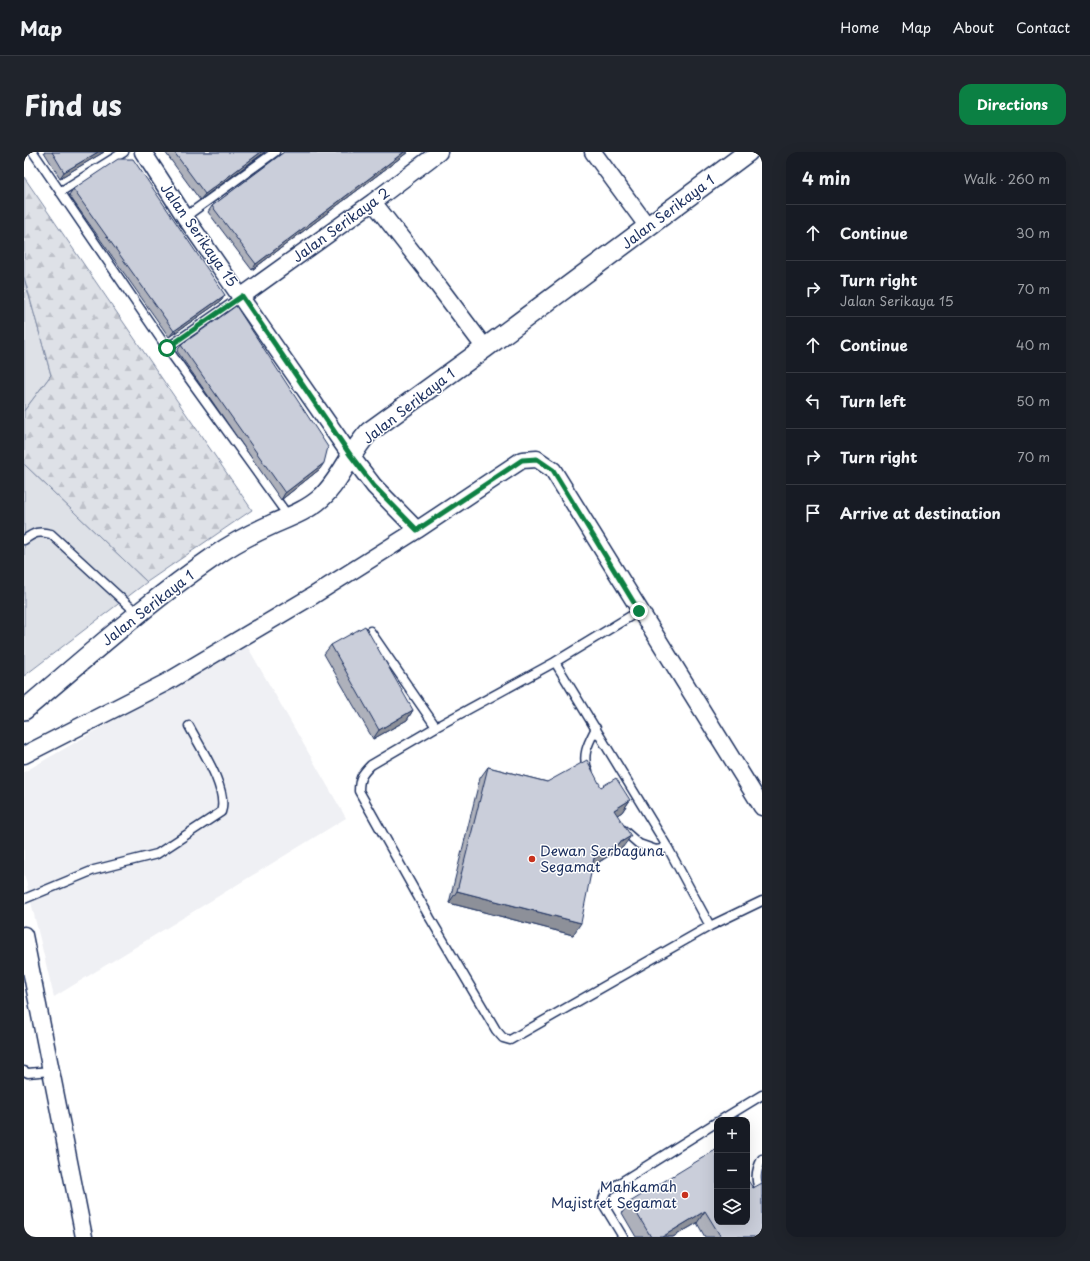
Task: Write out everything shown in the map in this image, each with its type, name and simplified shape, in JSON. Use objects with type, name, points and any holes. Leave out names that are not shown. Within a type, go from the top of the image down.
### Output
[{"type":"street","name":"Jalan Serikaya 15","points":[[143,152],[186,217],[242,296],[351,456],[374,486],[417,530]]},
{"type":"street","name":"Jalan Serikaya 2","points":[[242,296],[373,202],[439,152]]},
{"type":"street","points":[[593,152],[648,227]]},
{"type":"street","name":"Jalan Serikaya 1","points":[[24,710],[138,614],[216,555],[251,534],[289,517],[320,499],[329,490],[362,440],[369,432],[648,227],[738,155]]},
{"type":"street","points":[[373,202],[485,348]]},
{"type":"street","points":[[24,755],[167,682],[314,595],[417,530],[522,460],[537,459],[553,470],[639,611],[762,807]]},
{"type":"street","points":[[24,935],[84,1237]]},
{"type":"lane","points":[[33,152],[167,348],[289,517]]},
{"type":"lane","points":[[60,192],[124,152]]},
{"type":"lane","points":[[186,217],[275,152]]},
{"type":"lane","points":[[167,348],[242,296]]},
{"type":"lane","points":[[24,540],[34,533],[42,532],[51,534],[138,614]]},
{"type":"lane","points":[[639,611],[555,662],[436,727],[372,765],[364,772],[359,782],[359,791],[434,925],[496,1030],[503,1038],[510,1040],[710,926],[762,901]]},
{"type":"lane","points":[[370,630],[436,727]]},
{"type":"lane","points":[[555,662],[668,848],[710,926]]},
{"type":"lane","points":[[24,899],[94,870],[157,854],[221,812],[223,807],[221,790],[208,761],[189,726]]},
{"type":"lane","points":[[592,781],[584,760],[585,752],[596,728]]},
{"type":"lane","points":[[617,823],[639,844],[656,850],[668,848]]},
{"type":"lane","points":[[24,1071],[28,1073],[50,1071]]},
{"type":"lane","points":[[726,1117],[762,1095]]},
{"type":"lane","points":[[623,1237],[603,1204],[602,1199],[604,1194],[714,1124]]},
{"type":"lane","points":[[762,1159],[756,1178],[758,1187],[762,1192]]},
{"type":"shaded area","points":[[246,644],[346,818],[54,997],[24,873],[24,772]]},
{"type":"green space","points":[[24,177],[252,510],[147,582],[24,464],[24,411],[51,375],[24,277]]},
{"type":"green space","points":[[24,277],[51,375],[24,411]]},
{"type":"green space","points":[[24,464],[147,582],[24,676]]},
{"type":"building","points":[[52,152],[98,152],[64,172]]},
{"type":"building","points":[[174,152],[261,152],[205,194]]},
{"type":"building","points":[[284,152],[404,152],[256,264],[212,206]]},
{"type":"building","points":[[118,159],[133,159],[225,295],[174,331],[73,189]]},
{"type":"building","points":[[236,306],[328,447],[324,463],[285,493],[181,345]]},
{"type":"building","points":[[365,626],[413,710],[379,730],[331,645]]},
{"type":"building","name":"Dewan Serbaguna Segamat","points":[[587,760],[601,787],[616,778],[630,800],[614,810],[631,836],[594,858],[581,923],[457,891],[488,767],[547,782]]},
{"type":"building","name":"Mahkamah Majistret Segamat","points":[[714,1151],[714,1225],[750,1225],[750,1184],[753,1188],[762,1183],[762,1237],[721,1237],[705,1211],[662,1237],[651,1237],[630,1202]]},
{"type":"place","name":"Dewan Serbaguna Segamat","points":[[532,859]]},
{"type":"place","name":"Mahkamah Majistret Segamat","points":[[685,1195]]},
{"type":"route","points":[[167,348],[242,296],[351,456],[374,486],[417,530],[522,460],[537,459],[553,470],[639,611]]}]
